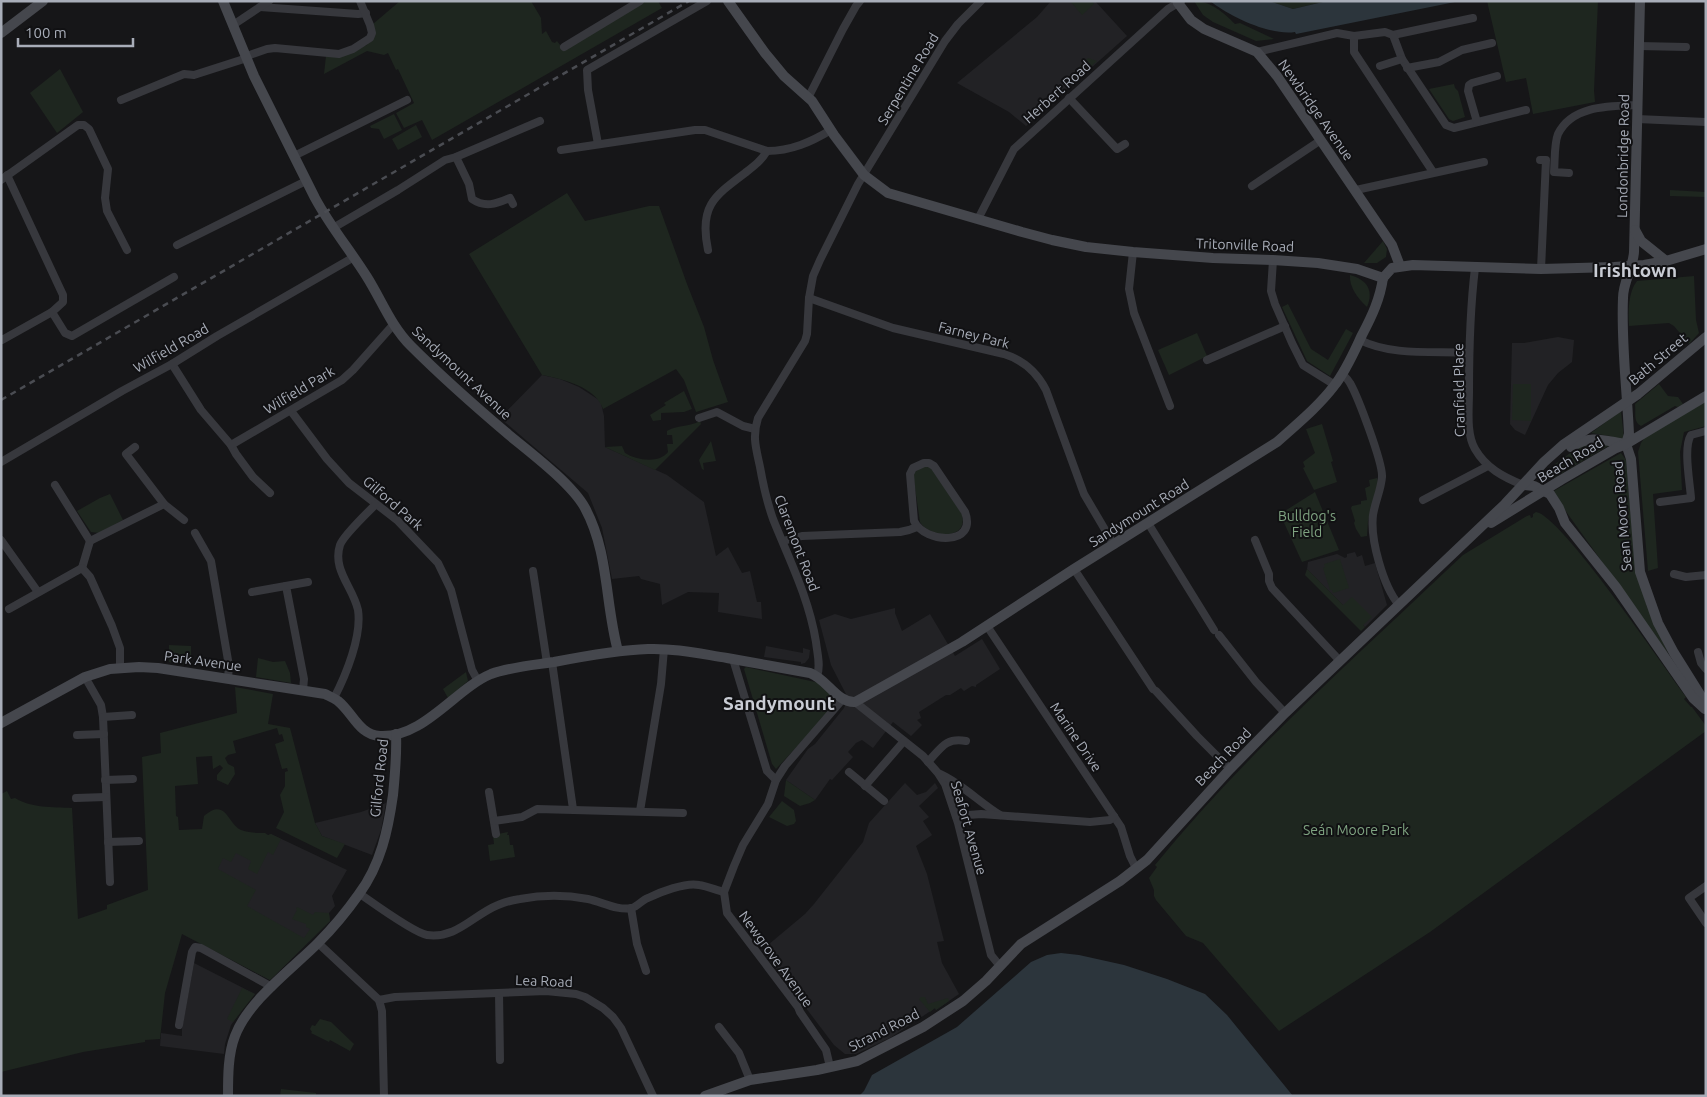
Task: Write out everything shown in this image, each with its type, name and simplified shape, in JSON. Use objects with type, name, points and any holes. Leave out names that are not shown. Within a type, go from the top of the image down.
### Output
[{"type":"street","points":[[1,33],[43,1]]},
{"type":"street","name":"Sandymount Avenue","points":[[223,1],[247,57],[324,216],[369,280],[393,325],[416,350],[478,409],[542,463],[581,501],[591,521],[601,551],[608,602],[618,651]]},
{"type":"street","points":[[233,25],[268,1]]},
{"type":"street","points":[[121,100],[184,74],[194,75],[247,57],[266,48],[340,54],[370,38],[372,33],[360,1]]},
{"type":"street","points":[[564,47],[640,1]]},
{"type":"street","points":[[598,144],[588,90],[587,70],[707,1]]},
{"type":"street","name":"Tritonville Road","points":[[728,1],[784,76],[817,107],[831,130],[864,175],[888,192],[1052,240],[1133,252],[1318,263],[1357,269],[1382,278]]},
{"type":"street","points":[[808,98],[860,1]]},
{"type":"street","name":"Serpentine Road","points":[[864,175],[945,41],[958,24],[981,1]]},
{"type":"street","name":"Londonbridge Road","points":[[1627,401],[1623,295],[1625,282],[1634,260],[1640,1]]},
{"type":"street","name":"Newbridge Avenue","points":[[1179,2],[1191,20],[1204,29],[1257,52],[1277,76],[1356,190],[1392,245],[1400,266]]},
{"type":"street","name":"Herbert Road","points":[[978,219],[1014,148],[1168,9],[1179,2]]},
{"type":"street","points":[[260,7],[366,13]]},
{"type":"street","points":[[1257,52],[1337,33],[1354,36],[1385,32],[1393,35],[1473,18]]},
{"type":"street","points":[[1393,35],[1402,60],[1451,131],[1459,127],[1526,110]]},
{"type":"street","points":[[1354,36],[1354,52],[1432,172]]},
{"type":"street","points":[[1407,68],[1439,62],[1462,50],[1492,43]]},
{"type":"street","points":[[1639,46],[1686,47]]},
{"type":"street","points":[[1380,66],[1402,60]]},
{"type":"street","points":[[1477,122],[1468,92],[1469,85],[1497,76]]},
{"type":"street","points":[[1070,98],[1116,149],[1125,144]]},
{"type":"street","points":[[294,156],[407,100]]},
{"type":"street","points":[[1569,172],[1554,172],[1558,135],[1569,118],[1606,106],[1638,105]]},
{"type":"street","points":[[1637,119],[1706,122]]},
{"type":"street","points":[[333,228],[445,160],[540,122]]},
{"type":"street","points":[[1,339],[52,312],[63,302],[63,295],[4,177],[78,125],[84,125],[89,129],[108,169],[105,198],[107,211],[125,247],[115,247]]},
{"type":"street","points":[[561,150],[705,130],[767,151],[778,151],[801,146],[831,130]]},
{"type":"street","points":[[1252,186],[1321,140]]},
{"type":"street","points":[[708,250],[705,221],[709,205],[725,188],[761,161],[767,151]]},
{"type":"street","points":[[456,157],[469,184],[472,199],[477,203],[490,205],[510,198],[513,204]]},
{"type":"street","points":[[1540,160],[1546,160],[1540,269]]},
{"type":"street","points":[[1356,190],[1484,162]]},
{"type":"street","name":"Claremont Road","points":[[818,676],[813,622],[765,492],[755,446],[755,428],[758,418],[806,341],[809,298],[813,276],[843,212],[864,175]]},
{"type":"street","points":[[177,245],[306,181]]},
{"type":"street","points":[[1635,229],[1641,241],[1666,261]]},
{"type":"street","points":[[1382,278],[1392,268],[1400,266],[1540,269],[1632,266],[1666,261],[1706,249]]},
{"type":"street","points":[[1133,252],[1129,289],[1134,313],[1170,406]]},
{"type":"street","name":"Wilfield Road","points":[[1,462],[354,257]]},
{"type":"street","points":[[1273,260],[1271,291],[1284,326],[1303,365],[1335,385]]},
{"type":"street","name":"Cranfield Place","points":[[1475,268],[1469,353],[1470,433],[1474,448],[1488,466],[1503,477],[1523,485]]},
{"type":"street","name":"Sandymount Road","points":[[855,702],[890,684],[987,626],[1074,569],[1277,442],[1302,420],[1335,385],[1360,340],[1378,300],[1382,278]]},
{"type":"street","points":[[52,312],[66,333],[72,336],[171,282]]},
{"type":"street","name":"Farney Park","points":[[809,298],[893,328],[993,350],[1024,364],[1038,376],[1046,390],[1084,496],[1114,545]]},
{"type":"street","name":"Wilfield Park","points":[[231,445],[342,380],[354,370],[393,325]]},
{"type":"street","points":[[1207,360],[1284,326]]},
{"type":"street","name":"Bath Street","points":[[1627,401],[1706,337]]},
{"type":"street","points":[[1360,340],[1370,345],[1391,350],[1469,353]]},
{"type":"street","points":[[172,364],[201,410],[231,445],[254,477],[270,493]]},
{"type":"street","points":[[1342,374],[1353,390],[1381,468],[1382,476],[1373,515],[1373,540],[1390,595],[1399,606]]},
{"type":"street","points":[[1626,444],[1706,396]]},
{"type":"street","name":"Sean Moore Road","points":[[1627,401],[1629,434],[1626,444],[1631,459],[1640,572],[1658,623],[1674,653],[1706,704]]},
{"type":"street","name":"Beach Road","points":[[1000,966],[1021,944],[1120,881],[1154,853],[1230,769],[1285,713],[1399,606],[1454,550],[1523,485],[1544,462],[1563,445],[1627,401]]},
{"type":"street","name":"Gilford Park","points":[[291,411],[327,459],[349,482],[402,525],[438,563],[451,590],[472,670],[478,682]]},
{"type":"street","points":[[699,418],[717,412],[743,426],[755,428]]},
{"type":"street","points":[[1660,502],[1691,498],[1688,439],[1691,435],[1706,431]]},
{"type":"street","name":"Beach Road","points":[[1544,462],[1580,440],[1602,438],[1626,444]]},
{"type":"street","name":"Beach Road","points":[[1454,550],[1505,514],[1626,444]]},
{"type":"street","points":[[135,447],[126,454],[164,504],[184,520]]},
{"type":"street","points":[[929,464],[934,466],[965,512],[967,522],[960,535],[954,538],[927,534],[917,526],[910,474],[916,465],[929,464]]},
{"type":"street","points":[[1424,500],[1488,466]]},
{"type":"street","points":[[54,485],[90,541]]},
{"type":"street","points":[[1523,485],[1534,486],[1545,491]]},
{"type":"street","name":"Sean Moore Road","points":[[1545,491],[1550,494],[1559,508],[1565,523],[1616,588],[1693,698],[1706,710]]},
{"type":"street","points":[[9,610],[82,568],[90,541],[164,504]]},
{"type":"street","points":[[334,698],[344,676],[359,628],[358,610],[352,591],[340,569],[338,556],[340,542],[375,505]]},
{"type":"street","points":[[1148,523],[1216,632],[1256,682],[1285,713]]},
{"type":"street","points":[[783,541],[802,536],[900,532],[917,526]]},
{"type":"street","points":[[195,533],[211,560],[229,666],[228,678]]},
{"type":"street","points":[[1,540],[38,592]]},
{"type":"street","points":[[1255,540],[1269,574],[1272,588],[1340,661]]},
{"type":"street","points":[[82,568],[90,577],[112,626],[120,648],[120,669]]},
{"type":"street","points":[[1074,569],[1154,690],[1230,769]]},
{"type":"street","points":[[533,571],[572,809]]},
{"type":"street","points":[[1674,574],[1686,577],[1706,575]]},
{"type":"street","points":[[252,592],[308,582]]},
{"type":"street","points":[[286,586],[304,680],[303,690]]},
{"type":"street","name":"Marine Drive","points":[[987,626],[1121,827],[1130,856],[1136,868]]},
{"type":"street","points":[[640,811],[661,684],[664,649]]},
{"type":"street","name":"Gilford Road","points":[[228,1096],[230,1062],[235,1036],[253,1007],[318,943],[360,894],[376,866],[391,811],[396,763],[396,734],[409,730],[427,720],[490,674],[618,651],[664,649],[733,659],[818,676]]},
{"type":"street","points":[[1698,652],[1706,669]]},
{"type":"street","points":[[733,659],[767,771],[776,780]]},
{"type":"street","name":"Park Avenue","points":[[1,723],[85,677],[103,671],[139,667],[228,678],[325,694],[340,702],[365,732],[378,736],[396,734]]},
{"type":"street","points":[[818,676],[842,699],[855,702]]},
{"type":"street","points":[[85,677],[101,706],[103,717],[110,882]]},
{"type":"street","points":[[360,894],[417,932],[432,936],[448,934],[462,928],[498,904],[520,899],[564,896],[588,899],[615,907],[631,908],[653,896],[691,884],[724,892],[743,845],[768,804],[776,780],[785,766],[842,699]]},
{"type":"street","name":"Seafort Avenue","points":[[855,702],[928,762],[945,784],[956,816],[991,955],[1000,966]]},
{"type":"street","points":[[103,717],[132,716]]},
{"type":"street","points":[[77,735],[104,734]]},
{"type":"street","points":[[928,762],[949,740],[966,741]]},
{"type":"street","points":[[865,786],[904,741]]},
{"type":"street","points":[[849,772],[884,801]]},
{"type":"street","points":[[938,773],[952,780],[1002,816]]},
{"type":"street","points":[[105,780],[133,778]]},
{"type":"street","points":[[489,792],[496,834]]},
{"type":"street","points":[[76,798],[106,797]]},
{"type":"street","points":[[494,821],[522,817],[537,809],[683,813]]},
{"type":"street","points":[[956,816],[1002,816],[1090,822],[1110,820],[1114,816]]},
{"type":"street","points":[[108,842],[139,841]]},
{"type":"street","points":[[1706,886],[1689,898],[1706,923]]},
{"type":"street","name":"Newgrove Avenue","points":[[724,892],[727,913],[798,1006],[800,1012],[826,1050],[830,1067]]},
{"type":"street","points":[[631,908],[637,944],[646,971]]},
{"type":"street","points":[[318,943],[379,1000],[382,1011],[384,1096]]},
{"type":"street","points":[[179,1026],[192,952],[196,948],[201,948],[272,987]]},
{"type":"street","name":"Strand Road","points":[[705,1096],[750,1080],[858,1061],[923,1027],[963,1001],[1000,966]]},
{"type":"street","name":"Lea Road","points":[[379,1000],[395,997],[546,991],[576,994],[594,1001],[613,1017],[621,1028],[653,1096]]},
{"type":"street","points":[[499,993],[500,1060]]},
{"type":"street","points":[[719,1026],[739,1053],[750,1080]]},
{"type":"shaded area","points":[[1051,1],[1095,1],[1127,36],[1026,126],[1009,112],[957,83],[1037,17]]},
{"type":"shaded area","points":[[1210,1],[1269,1],[1293,9],[1327,1],[1460,1],[1296,34],[1295,32],[1274,31],[1250,24]]},
{"type":"shaded area","points":[[1558,337],[1574,340],[1572,362],[1558,373],[1548,385],[1525,435],[1515,430],[1510,424],[1512,343],[1524,343]]},
{"type":"shaded area","points":[[542,375],[560,379],[579,387],[599,400],[604,416],[605,447],[667,475],[704,502],[716,556],[728,547],[742,573],[750,571],[757,602],[761,602],[762,619],[718,612],[719,593],[688,592],[662,605],[660,584],[641,579],[639,576],[612,579],[602,528],[588,493],[500,418]]},
{"type":"shaded area","points":[[1355,552],[1357,557],[1362,555],[1365,566],[1375,563],[1387,605],[1365,627],[1307,569],[1308,562],[1337,554],[1345,558],[1347,554]]},
{"type":"shaded area","points":[[895,608],[902,631],[930,614],[955,656],[982,639],[1000,669],[976,685],[976,687],[972,686],[964,691],[961,688],[919,712],[921,718],[917,720],[922,725],[911,736],[893,722],[873,748],[862,740],[856,743],[848,752],[853,757],[832,780],[830,779],[815,800],[786,780],[808,749],[815,744],[844,708],[848,698],[831,665],[819,620],[835,614],[851,619]]},
{"type":"shaded area","points":[[766,646],[803,653],[803,648],[810,650],[809,658],[805,663],[801,664],[801,662],[764,657]]},
{"type":"shaded area","points":[[905,783],[917,795],[926,792],[935,783],[938,788],[919,806],[929,817],[923,821],[932,835],[916,846],[927,874],[944,941],[937,942],[942,963],[959,994],[890,1038],[856,1054],[845,1054],[834,1045],[762,950],[805,914],[814,904],[863,842],[869,823]]},
{"type":"shaded area","points":[[386,803],[381,830],[372,855],[322,836],[315,823],[361,812]]},
{"type":"shaded area","points":[[271,834],[347,870],[332,896],[335,906],[329,913],[330,921],[270,980],[178,931],[164,882]]},
{"type":"shaded area","points":[[1061,953],[1124,965],[1205,994],[1227,1015],[1293,1096],[859,1096],[864,1091],[872,1075],[957,1027],[1031,962],[1047,955]]},
{"type":"shaded area","points":[[194,963],[255,994],[231,1025],[224,1054],[160,1046],[161,1033],[182,1036]]},
{"type":"green space","points":[[400,1],[531,1],[541,18],[542,34],[546,31],[552,42],[555,43],[557,41],[564,50],[646,1],[658,1],[662,8],[432,140],[422,120],[404,128],[396,113],[414,103],[388,53],[384,55],[367,51],[324,74],[326,56],[367,45],[373,24]]},
{"type":"green space","points":[[1070,1],[1092,1],[1094,4],[1082,15]]},
{"type":"green space","points":[[1194,1],[1212,5],[1235,24],[1240,23],[1274,39],[1256,41],[1213,22],[1203,15]]},
{"type":"green space","points":[[1269,1],[1327,1],[1293,9]]},
{"type":"green space","points":[[1487,1],[1598,1],[1595,102],[1533,114],[1526,78],[1506,82]]},
{"type":"green space","points":[[1088,58],[1097,61],[1077,80],[1078,68]]},
{"type":"green space","points":[[60,69],[83,112],[57,133],[30,93]]},
{"type":"green space","points":[[1454,84],[1458,91],[1465,117],[1453,121],[1449,119],[1429,89]]},
{"type":"green space","points":[[394,114],[402,130],[384,139],[379,129],[371,128],[370,126]]},
{"type":"green space","points":[[416,125],[422,137],[398,150],[392,139]]},
{"type":"green space","points":[[1670,190],[1706,192],[1706,197],[1670,196]]},
{"type":"green space","points":[[567,193],[585,221],[649,206],[659,206],[704,327],[728,402],[696,412],[684,380],[676,369],[603,409],[593,395],[578,385],[542,375],[469,254]]},
{"type":"green space","points":[[1383,241],[1387,249],[1386,257],[1377,263],[1364,263]]},
{"type":"green space","points":[[1350,275],[1368,286],[1370,296],[1367,307],[1355,292],[1351,284]]},
{"type":"green space","points":[[1694,276],[1696,320],[1699,333],[1689,344],[1674,326],[1669,323],[1629,326],[1630,296],[1637,281]]},
{"type":"green space","points":[[1288,304],[1311,349],[1328,360],[1346,329],[1353,333],[1330,376],[1307,361],[1282,307]]},
{"type":"green space","points":[[1197,333],[1207,356],[1169,375],[1158,350]]},
{"type":"green space","points":[[1513,384],[1531,384],[1531,421],[1512,420]]},
{"type":"green space","points":[[1659,384],[1668,396],[1678,397],[1683,404],[1678,407],[1675,406],[1641,426],[1636,420],[1635,404]]},
{"type":"green space","points":[[684,391],[692,409],[684,412],[661,413],[661,420],[653,421],[650,415],[666,405],[664,403]]},
{"type":"green space","points":[[1706,401],[1706,426],[1684,432],[1680,452],[1682,490],[1653,494],[1658,568],[1648,571],[1638,452],[1641,443],[1647,434]]},
{"type":"green space","points":[[1621,411],[1624,438],[1621,440],[1591,433]]},
{"type":"green space","points":[[700,421],[701,424],[655,470],[605,447],[622,446],[625,453],[641,459],[659,458],[668,452],[667,444],[673,444],[672,435],[667,435],[667,431]]},
{"type":"green space","points":[[1322,424],[1337,482],[1314,490],[1303,468],[1305,467],[1303,462],[1315,453],[1306,429]]},
{"type":"green space","points":[[711,441],[716,461],[703,463],[704,470],[699,460]]},
{"type":"green space","points":[[1594,443],[1610,445],[1554,478],[1549,478],[1548,469],[1580,446]]},
{"type":"green space","points":[[1621,453],[1626,460],[1635,561],[1647,607],[1669,655],[1552,492]]},
{"type":"green space","points":[[926,466],[931,468],[962,514],[963,523],[960,529],[954,533],[947,534],[931,531],[920,522],[913,474]]},
{"type":"green space","points":[[1377,478],[1378,482],[1368,521],[1367,536],[1361,537],[1356,529],[1351,508],[1361,504],[1361,501],[1367,500],[1365,488],[1370,486],[1369,480]]},
{"type":"green space","name":"Bulldog's Field","points":[[1315,492],[1339,550],[1302,562],[1280,514]]},
{"type":"green space","points":[[110,494],[123,520],[99,533],[91,532],[77,511]]},
{"type":"green space","name":"Seán Moore Park","points":[[1536,512],[1549,519],[1589,564],[1686,697],[1684,699],[1706,726],[1706,731],[1430,932],[1279,1031],[1203,943],[1186,936],[1156,900],[1149,878],[1157,867],[1155,865],[1223,787],[1259,750],[1463,555],[1527,516],[1533,517],[1533,514]]},
{"type":"green space","points":[[1340,559],[1349,588],[1333,593],[1330,590],[1323,568],[1325,567],[1324,564]]},
{"type":"green space","points":[[1307,569],[1343,605],[1352,597],[1372,617],[1363,625],[1365,627],[1361,631],[1305,575]]},
{"type":"green space","points":[[169,645],[191,646],[191,666],[169,662]]},
{"type":"green space","points":[[258,658],[273,662],[285,661],[290,673],[291,683],[256,677]]},
{"type":"green space","points":[[746,667],[820,683],[831,694],[834,707],[776,769],[772,764],[744,669]]},
{"type":"green space","points":[[466,672],[468,681],[448,698],[443,689]]},
{"type":"green space","points":[[235,687],[273,694],[268,724],[290,728],[315,823],[322,836],[345,844],[337,858],[276,828],[284,812],[280,795],[285,786],[285,772],[288,771],[287,768],[282,769],[275,744],[284,741],[282,734],[279,735],[277,728],[233,741],[236,753],[225,758],[228,764],[234,767],[235,774],[228,785],[217,780],[217,775],[223,768],[220,765],[213,769],[212,756],[196,757],[198,784],[175,786],[176,816],[178,817],[179,830],[202,829],[204,816],[217,809],[226,813],[236,827],[241,830],[271,834],[281,839],[273,855],[268,852],[257,874],[248,869],[251,861],[236,853],[231,862],[223,858],[218,869],[256,890],[247,906],[304,938],[310,929],[306,927],[306,924],[292,919],[297,907],[313,915],[315,912],[329,913],[330,921],[270,980],[182,934],[165,993],[160,1039],[145,1040],[145,1042],[83,1052],[1,1072],[1,794],[7,791],[11,799],[15,798],[28,804],[72,808],[78,919],[107,909],[107,905],[148,890],[142,757],[161,753],[160,733],[237,713]]},
{"type":"green space","points":[[786,780],[815,800],[800,806],[784,796]]},
{"type":"green space","points":[[782,801],[794,810],[796,821],[794,824],[787,826],[769,817]]},
{"type":"green space","points":[[508,832],[507,835],[509,835],[510,845],[513,845],[515,857],[490,861],[488,845],[494,844],[493,835]]},
{"type":"green space","points":[[242,988],[255,994],[233,1022],[227,1019]]},
{"type":"green space","points":[[925,997],[928,1004],[948,998],[949,1001],[930,1012],[919,999]]},
{"type":"green space","points":[[320,1019],[331,1022],[354,1044],[350,1051],[330,1040],[329,1042],[311,1033],[312,1025],[315,1026]]},
{"type":"green space","points":[[281,1089],[316,1093],[316,1096],[280,1096]]},
{"type":"railway","points":[[1,400],[689,1]]},
{"type":"district","name":"Irishtown","points":[[1635,270]]},
{"type":"district","name":"Sandymount","points":[[779,703]]}]
